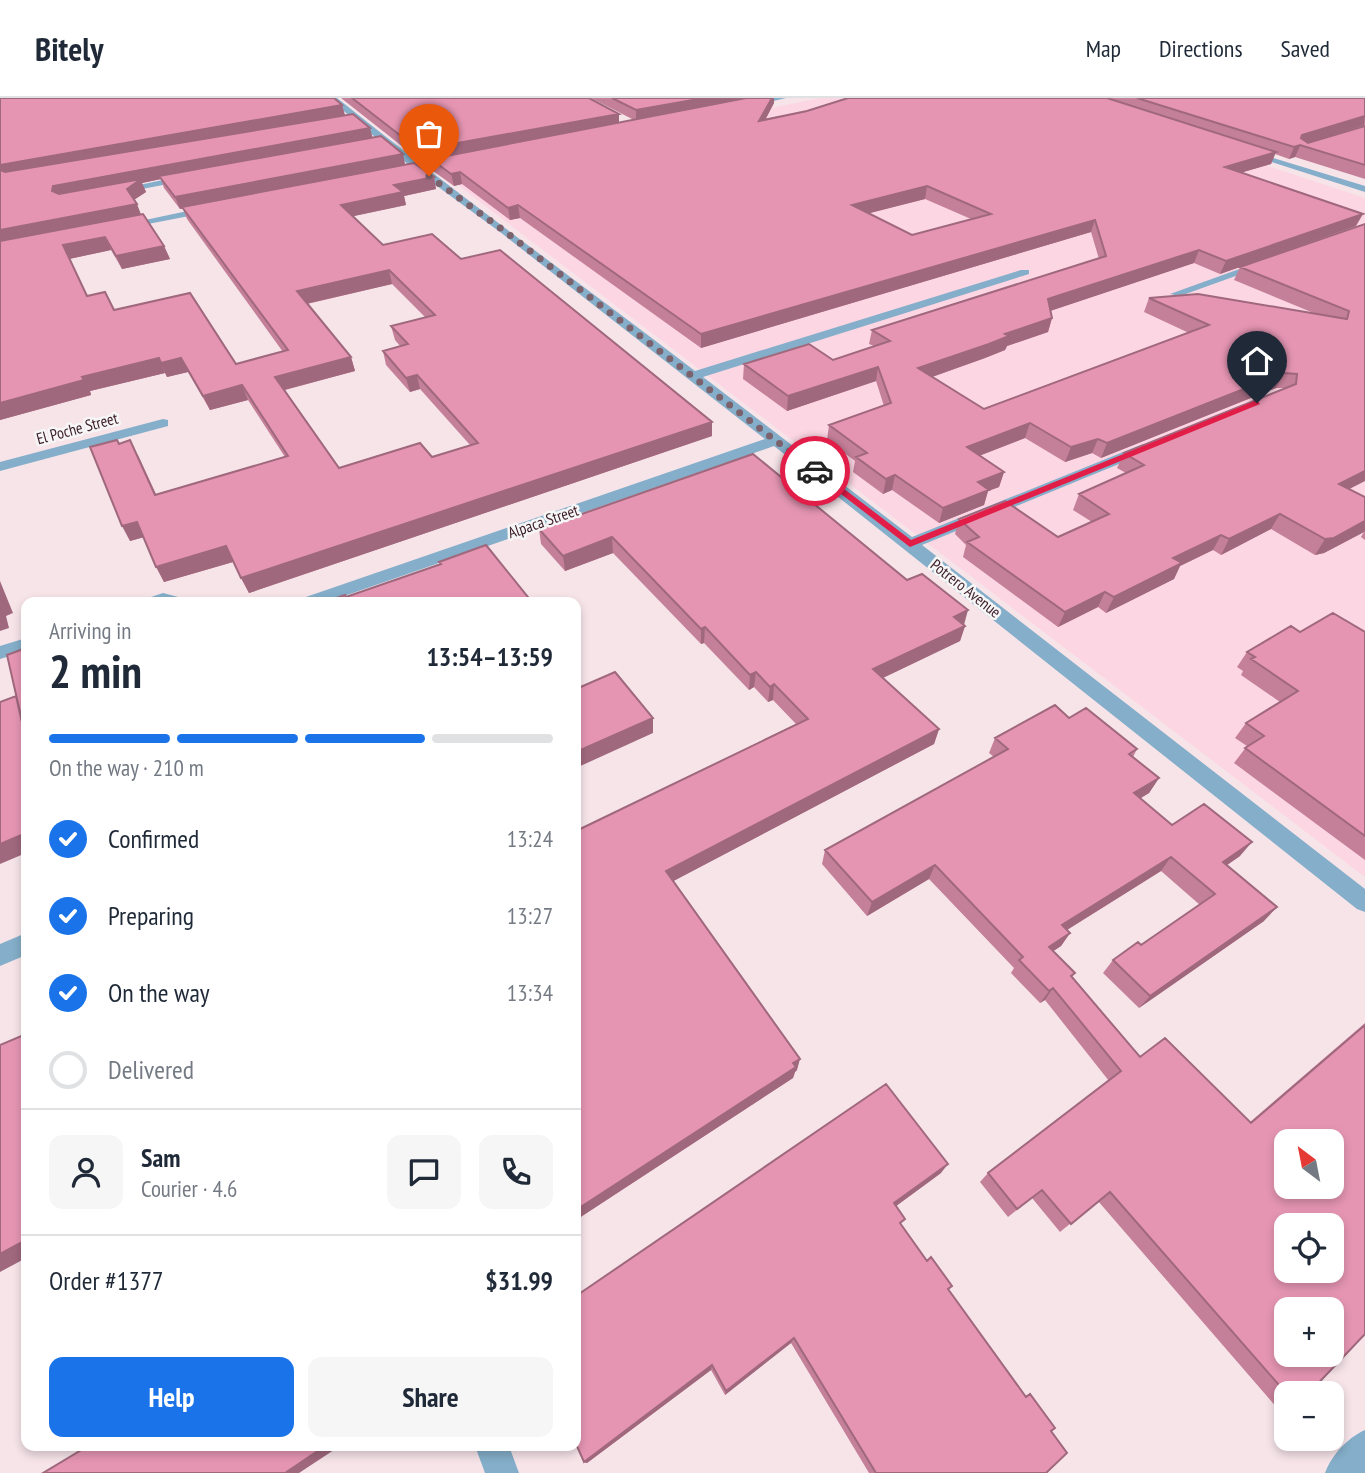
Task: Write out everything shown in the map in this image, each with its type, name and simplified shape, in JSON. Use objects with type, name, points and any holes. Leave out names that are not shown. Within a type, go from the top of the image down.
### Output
[{"type":"street","name":"Potrero Avenue","points":[[332,98],[418,169],[511,236],[776,440],[1365,902]]},
{"type":"street","points":[[738,107],[782,98]]},
{"type":"street","points":[[347,121],[360,119]]},
{"type":"street","points":[[375,144],[386,142]]},
{"type":"street","points":[[1239,148],[1365,189]]},
{"type":"street","points":[[399,172],[436,165]]},
{"type":"street","points":[[106,193],[196,177]]},
{"type":"street","points":[[105,230],[227,206]]},
{"type":"street","points":[[1176,294],[1278,259]]},
{"type":"street","points":[[691,377],[1025,272]]},
{"type":"street","name":"El Poche Street","points":[[0,467],[163,423]]},
{"type":"street","points":[[910,544],[1167,439]]},
{"type":"street","name":"Alpaca Street","points":[[323,597],[776,440]]},
{"type":"street","points":[[0,653],[21,646]]},
{"type":"street","points":[[0,955],[21,946]]},
{"type":"street","points":[[1342,1473],[1365,1447]]},
{"type":"street","points":[[494,1451],[502,1473]]},
{"type":"shaded area","points":[[821,98],[1061,98],[1365,198],[1365,877],[446,176],[453,171]]},
{"type":"building","points":[[0,98],[334,98],[342,105],[0,165]]},
{"type":"building","points":[[352,98],[589,98],[619,114],[419,150]]},
{"type":"building","points":[[612,98],[704,98],[636,110]]},
{"type":"building","points":[[746,98],[772,98],[759,121],[807,111],[848,98],[1107,98],[1276,152],[1225,167],[1363,214],[1226,261],[1199,250],[1048,299],[1052,318],[1005,334],[1009,336],[989,344],[918,368],[984,409],[1209,325],[1149,298],[1198,294],[1347,319],[1349,311],[1240,267],[1365,224],[1365,471],[1339,484],[1365,497],[1365,521],[1334,538],[1325,539],[1280,514],[1229,539],[1221,535],[1173,558],[1182,563],[1114,597],[1105,592],[1065,612],[967,542],[979,537],[959,519],[1005,501],[1058,537],[1109,514],[1079,494],[1144,465],[1124,453],[1296,384],[1297,374],[1284,373],[1107,443],[1098,439],[1071,447],[1030,423],[967,447],[1004,472],[978,482],[989,490],[943,508],[895,475],[886,479],[856,457],[867,453],[829,425],[891,403],[878,367],[788,396],[744,364],[809,344],[833,360],[890,341],[872,330],[1106,256],[1095,220],[701,334],[518,205],[508,208],[460,172],[451,174],[431,159]],"holes":[[[927,186],[991,214],[912,235],[852,205]]]},
{"type":"building","points":[[1137,98],[1365,98],[1365,116],[1302,135],[1301,138],[1308,143],[1365,126],[1365,165],[1300,145],[1294,147]]},
{"type":"building","points":[[353,114],[370,128],[53,186],[52,191],[59,194],[141,179],[127,189],[137,204],[0,230],[0,170],[5,172]]},
{"type":"building","points":[[381,136],[403,154],[175,197],[159,176]]},
{"type":"building","points":[[414,163],[434,177],[394,185],[403,192],[341,205],[383,245],[432,234],[461,259],[500,250],[712,422],[241,578],[226,546],[156,567],[137,522],[122,526],[90,447],[117,440],[119,444],[130,440],[155,495],[288,456],[242,385],[203,396],[181,358],[161,363],[159,358],[82,377],[84,380],[0,403],[0,241],[143,214],[164,246],[116,256],[105,237],[63,245],[87,296],[105,292],[114,310],[190,293],[236,364],[288,350],[182,207]],"holes":[[[389,270],[435,315],[391,326],[408,344],[383,351],[406,378],[417,375],[478,443],[432,457],[420,443],[339,468],[275,377],[351,357],[297,291]]]},
{"type":"building","points":[[753,454],[907,580],[922,574],[968,610],[954,617],[965,626],[873,669],[939,729],[666,871],[800,1059],[793,1063],[796,1067],[581,1207],[581,829],[808,719],[774,684],[770,687],[756,672],[750,675],[705,627],[701,629],[612,537],[563,556],[539,529]]},
{"type":"building","points":[[486,545],[528,597],[346,597],[441,564],[439,562]]},
{"type":"building","points":[[1333,613],[1365,632],[1365,836],[1245,748],[1264,736],[1246,723],[1298,691],[1251,659],[1255,657],[1247,652],[1291,626],[1300,632]]},
{"type":"building","points":[[21,650],[20,712],[7,655]]},
{"type":"building","points":[[615,672],[653,718],[581,750],[581,687]]},
{"type":"building","points":[[16,696],[21,718],[21,835],[0,844],[0,702]]},
{"type":"building","points":[[1055,705],[1069,718],[1086,708],[1137,749],[1129,754],[1159,778],[1134,793],[1172,825],[1204,804],[1252,842],[1223,862],[1277,907],[1150,996],[1113,960],[1138,942],[1141,945],[1215,894],[1171,857],[1062,925],[1070,933],[1049,947],[1075,973],[1071,976],[1140,1057],[1165,1038],[1251,1123],[1365,1025],[1365,1334],[1344,1356],[1344,1297],[1274,1297],[1274,1367],[1334,1367],[1320,1381],[1275,1381],[1110,1192],[1071,1224],[1042,1190],[1017,1209],[988,1173],[1121,1071],[1053,988],[1049,991],[1019,960],[1023,957],[935,865],[872,902],[825,850],[1008,749],[995,738]]},
{"type":"building","points":[[21,1036],[21,1243],[0,1254],[0,1045]]},
{"type":"building","points":[[886,1084],[948,1164],[894,1203],[905,1219],[900,1223],[927,1261],[931,1257],[952,1286],[948,1289],[1026,1397],[1030,1394],[1055,1428],[1051,1431],[1067,1453],[1046,1473],[876,1473],[794,1338],[726,1391],[712,1365],[584,1462],[579,1451],[581,1293]]},
{"type":"building","points":[[80,1451],[318,1451],[285,1473],[43,1473]]},
{"type":"way so far","points":[[429,176],[815,471]]},
{"type":"route","points":[[815,471],[910,544],[1257,403]]}]
